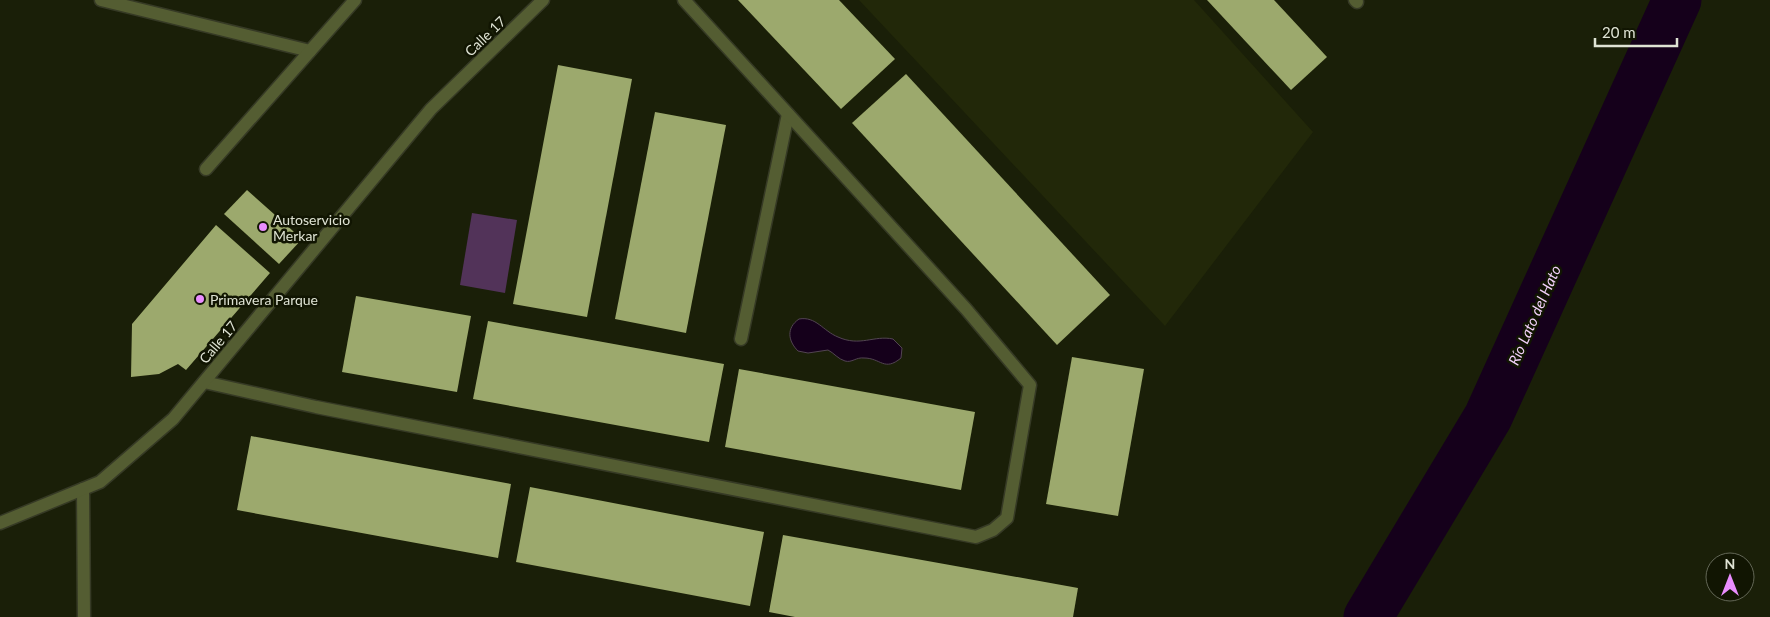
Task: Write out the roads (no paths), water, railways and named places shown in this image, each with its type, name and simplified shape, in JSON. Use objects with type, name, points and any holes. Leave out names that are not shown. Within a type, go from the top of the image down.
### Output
[{"type":"street","points":[[101,0],[310,51]]},
{"type":"street","points":[[206,168],[355,0]]},
{"type":"street","name":"Calle 17","points":[[0,523],[100,482],[173,419],[432,109],[543,0]]},
{"type":"street","points":[[204,382],[326,409],[976,537],[994,530],[1007,518],[1030,384],[966,309],[684,0]]},
{"type":"street","points":[[741,339],[788,114]]},
{"type":"street","points":[[82,489],[84,617]]},
{"type":"waterway","name":"Río Lato del Hato","points":[[1368,617],[1488,417],[1677,0]]},
{"type":"place","name":"Autoservicio Merkar","points":[[263,227]]},
{"type":"place","name":"Primavera Parque","points":[[200,299]]}]
